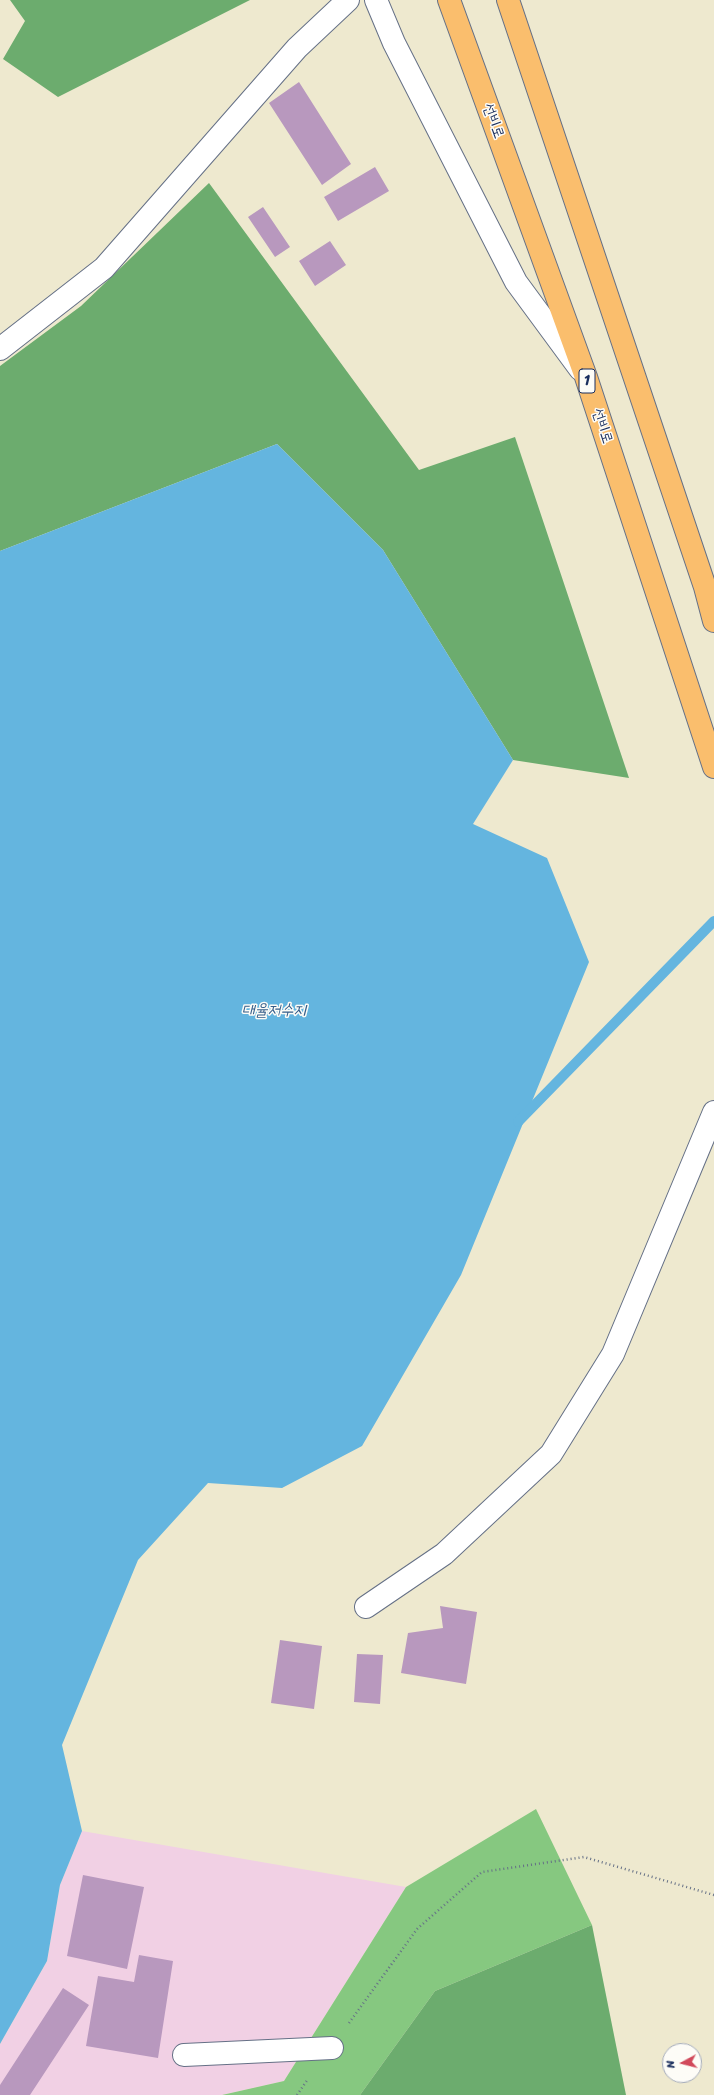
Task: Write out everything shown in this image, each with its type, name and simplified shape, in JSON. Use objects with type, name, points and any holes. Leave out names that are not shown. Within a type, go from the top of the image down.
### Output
[{"type":"main road","name":"선비로","points":[[448,0],[586,377],[714,766]]},
{"type":"main road","points":[[508,0],[709,592],[714,621]]},
{"type":"street","points":[[0,349],[104,268],[297,48],[348,0]]},
{"type":"street","points":[[376,0],[394,43],[516,282],[586,377]]},
{"type":"street","points":[[366,1607],[444,1554],[551,1454],[613,1354],[714,1112]]},
{"type":"street","points":[[184,2055],[332,2048]]},
{"type":"path","points":[[297,2095],[417,1929],[482,1872],[584,1857],[714,1895]]},
{"type":"shaded area","points":[[82,1831],[406,1887],[284,2081],[222,2095],[0,2095],[0,2044],[47,1961],[60,1885]]},
{"type":"green space","points":[[10,0],[250,0],[58,97],[3,59],[25,21]]},
{"type":"green space","points":[[209,183],[419,470],[515,437],[629,778],[513,760],[383,550],[277,444],[0,551],[0,366],[81,306]]},
{"type":"green space","points":[[536,1809],[592,1925],[435,1991],[360,2095],[222,2095],[284,2081],[406,1887]]},
{"type":"green space","points":[[592,1925],[626,2095],[360,2095],[435,1991]]},
{"type":"water","name":"대율저수지","points":[[277,444],[383,550],[513,760],[473,824],[547,858],[589,962],[461,1275],[362,1446],[282,1488],[208,1483],[138,1560],[62,1745],[82,1831],[60,1885],[47,1961],[0,2044],[0,551]]},
{"type":"building","points":[[299,82],[351,164],[322,185],[269,103]]},
{"type":"building","points":[[375,167],[389,191],[338,221],[324,197]]},
{"type":"building","points":[[263,207],[290,247],[275,257],[248,217]]},
{"type":"building","points":[[330,241],[346,265],[315,286],[299,261]]},
{"type":"building","points":[[440,1606],[477,1612],[466,1684],[401,1673],[408,1633],[443,1628]]},
{"type":"building","points":[[280,1640],[322,1646],[314,1709],[271,1703]]},
{"type":"building","points":[[357,1654],[383,1655],[380,1704],[354,1702]]},
{"type":"building","points":[[83,1875],[144,1887],[127,1969],[67,1956]]},
{"type":"building","points":[[139,1955],[173,1961],[158,2058],[86,2046],[98,1976],[134,1982]]},
{"type":"building","points":[[63,1988],[89,2005],[30,2095],[0,2095],[0,2085]]},
{"type":"waterway","points":[[518,1122],[714,921]]}]
